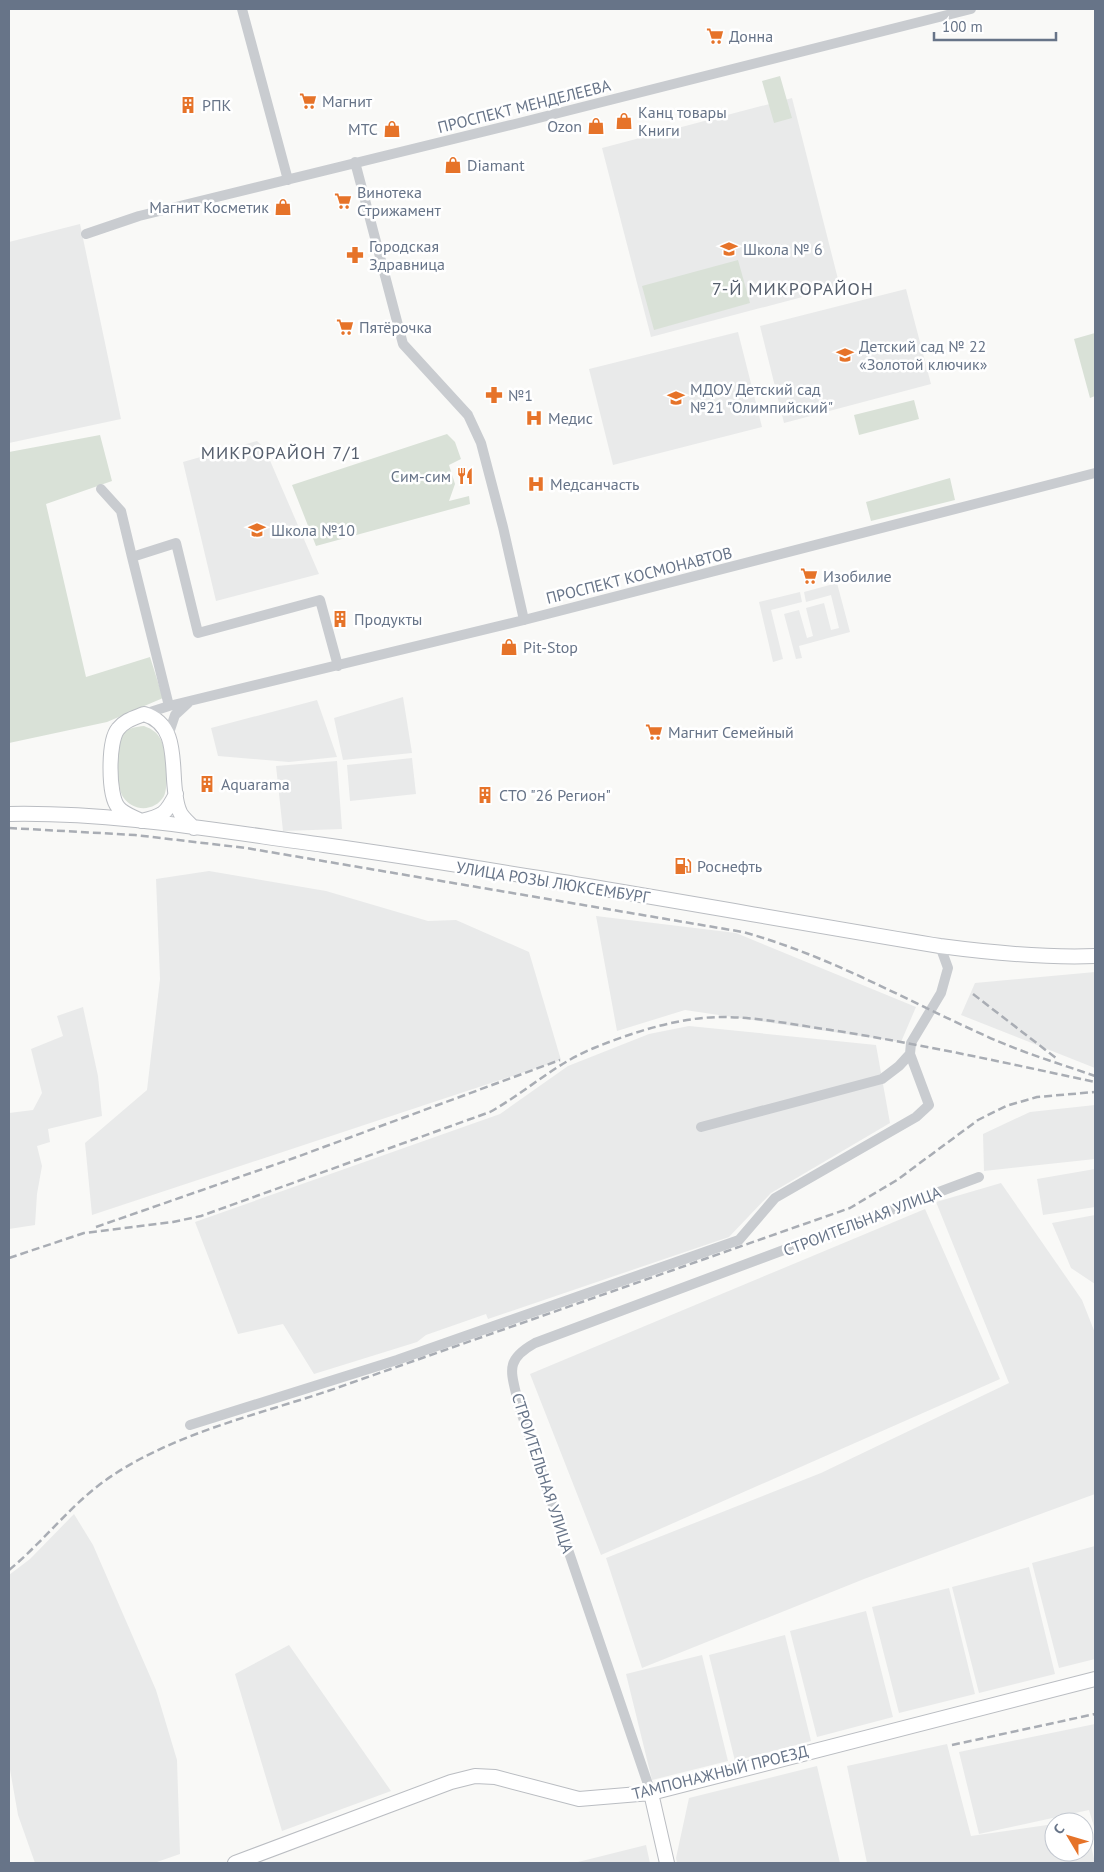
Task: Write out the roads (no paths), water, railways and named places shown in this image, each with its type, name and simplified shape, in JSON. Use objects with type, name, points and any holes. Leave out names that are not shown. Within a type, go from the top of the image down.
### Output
[{"type":"main road","points":[[94,815],[111,793],[112,742],[114,735],[124,722],[144,714],[156,719],[168,733],[179,812],[194,828]]},
{"type":"main road","points":[[111,793],[118,807],[141,821],[163,814],[176,794]]},
{"type":"main road","name":"УЛИЦА РОЗЫ ЛЮКСЕМБУРГ","points":[[9,814],[94,815],[394,855],[940,946],[1019,956],[1095,956]]},
{"type":"main road","name":"ТАМПОНАЖНЫЙ ПРОЕЗД","points":[[235,1863],[451,1782],[475,1776],[495,1777],[533,1785],[579,1799],[651,1792],[1095,1679]]},
{"type":"main road","name":"СТРОИТЕЛЬНАЯ УЛИЦА","points":[[651,1792],[668,1863]]},
{"type":"street","points":[[242,9],[288,180]]},
{"type":"street","name":"ПРОСПЕКТ МЕНДЕЛЕЕВА","points":[[86,234],[140,216],[970,9]]},
{"type":"street","points":[[355,162],[403,344],[416,361],[460,406],[475,428],[481,443],[504,527],[524,620]]},
{"type":"street","name":"ПРОСПЕКТ КОСМОНАВТОВ","points":[[144,714],[169,706],[524,620],[1095,473]]},
{"type":"street","points":[[101,489],[120,511],[169,706]]},
{"type":"street","points":[[132,557],[176,543],[198,633],[320,600],[338,666]]},
{"type":"street","points":[[168,733],[175,715],[189,702]]},
{"type":"street","points":[[190,1425],[397,1360],[739,1240],[775,1198],[916,1117],[929,1105],[910,1054],[911,1043],[941,993],[948,968],[940,946]]},
{"type":"street","points":[[701,1127],[882,1079],[899,1066],[910,1054]]},
{"type":"street","name":"СТРОИТЕЛЬНАЯ УЛИЦА","points":[[651,1792],[518,1403],[511,1368],[518,1352],[535,1343],[979,1177]]},
{"type":"railway","points":[[9,828],[135,835],[246,848],[743,932],[806,953],[1011,1047],[1095,1076]]},
{"type":"railway","points":[[973,994],[1056,1058]]},
{"type":"railway","points":[[9,1258],[84,1233],[173,1222],[201,1216],[490,1112],[580,1054],[657,1026],[690,1020],[736,1017],[864,1035],[1095,1082]]},
{"type":"railway","points":[[96,1227],[294,1158],[560,1060]]},
{"type":"railway","points":[[9,1570],[33,1549],[90,1492],[128,1466],[155,1451],[212,1428],[328,1391],[850,1208],[897,1180],[978,1120],[1006,1106],[1037,1097],[1095,1092]]},
{"type":"railway","points":[[952,1745],[1095,1714]]},
{"type":"place","name":"Донна","points":[[715,36]]},
{"type":"place","name":"Магнит","points":[[308,101]]},
{"type":"place","name":"РПК","points":[[188,105]]},
{"type":"place","name":"Канц товары Книги","points":[[624,121]]},
{"type":"place","name":"Ozon","points":[[596,126]]},
{"type":"place","name":"МТС","points":[[392,129]]},
{"type":"place","name":"Diamant","points":[[453,165]]},
{"type":"place","name":"Винотека Стрижамент","points":[[343,201]]},
{"type":"place","name":"Магнит Косметик","points":[[283,207]]},
{"type":"place","name":"Школа № 6","points":[[729,249]]},
{"type":"place","name":"Городская Здравница","points":[[355,255]]},
{"type":"place","name":"Пятёрочка","points":[[345,327]]},
{"type":"place","name":"Детский сад № 22 «Золотой ключик»","points":[[845,355]]},
{"type":"place","name":"№1","points":[[494,395]]},
{"type":"place","name":"МДОУ Детский сад №21 \"Олимпийский\"","points":[[676,398]]},
{"type":"place","name":"Медис","points":[[534,418]]},
{"type":"place","name":"Сим-сим","points":[[465,476]]},
{"type":"place","name":"Медсанчасть","points":[[536,484]]},
{"type":"place","name":"Школа №10","points":[[257,530]]},
{"type":"place","name":"Изобилие","points":[[809,576]]},
{"type":"place","name":"Продукты","points":[[340,619]]},
{"type":"place","name":"Pit-Stop","points":[[509,647]]},
{"type":"place","name":"Магнит Семейный","points":[[654,732]]},
{"type":"place","name":"Aquarama","points":[[207,784]]},
{"type":"place","name":"СТО \"26 Регион\"","points":[[485,795]]},
{"type":"place","name":"Роснефть","points":[[683,866]]},
{"type":"district","name":"7-Й МИКРОРАЙОН","points":[[793,288]]},
{"type":"district","name":"МИКРОРАЙОН 7/1","points":[[281,452]]}]
